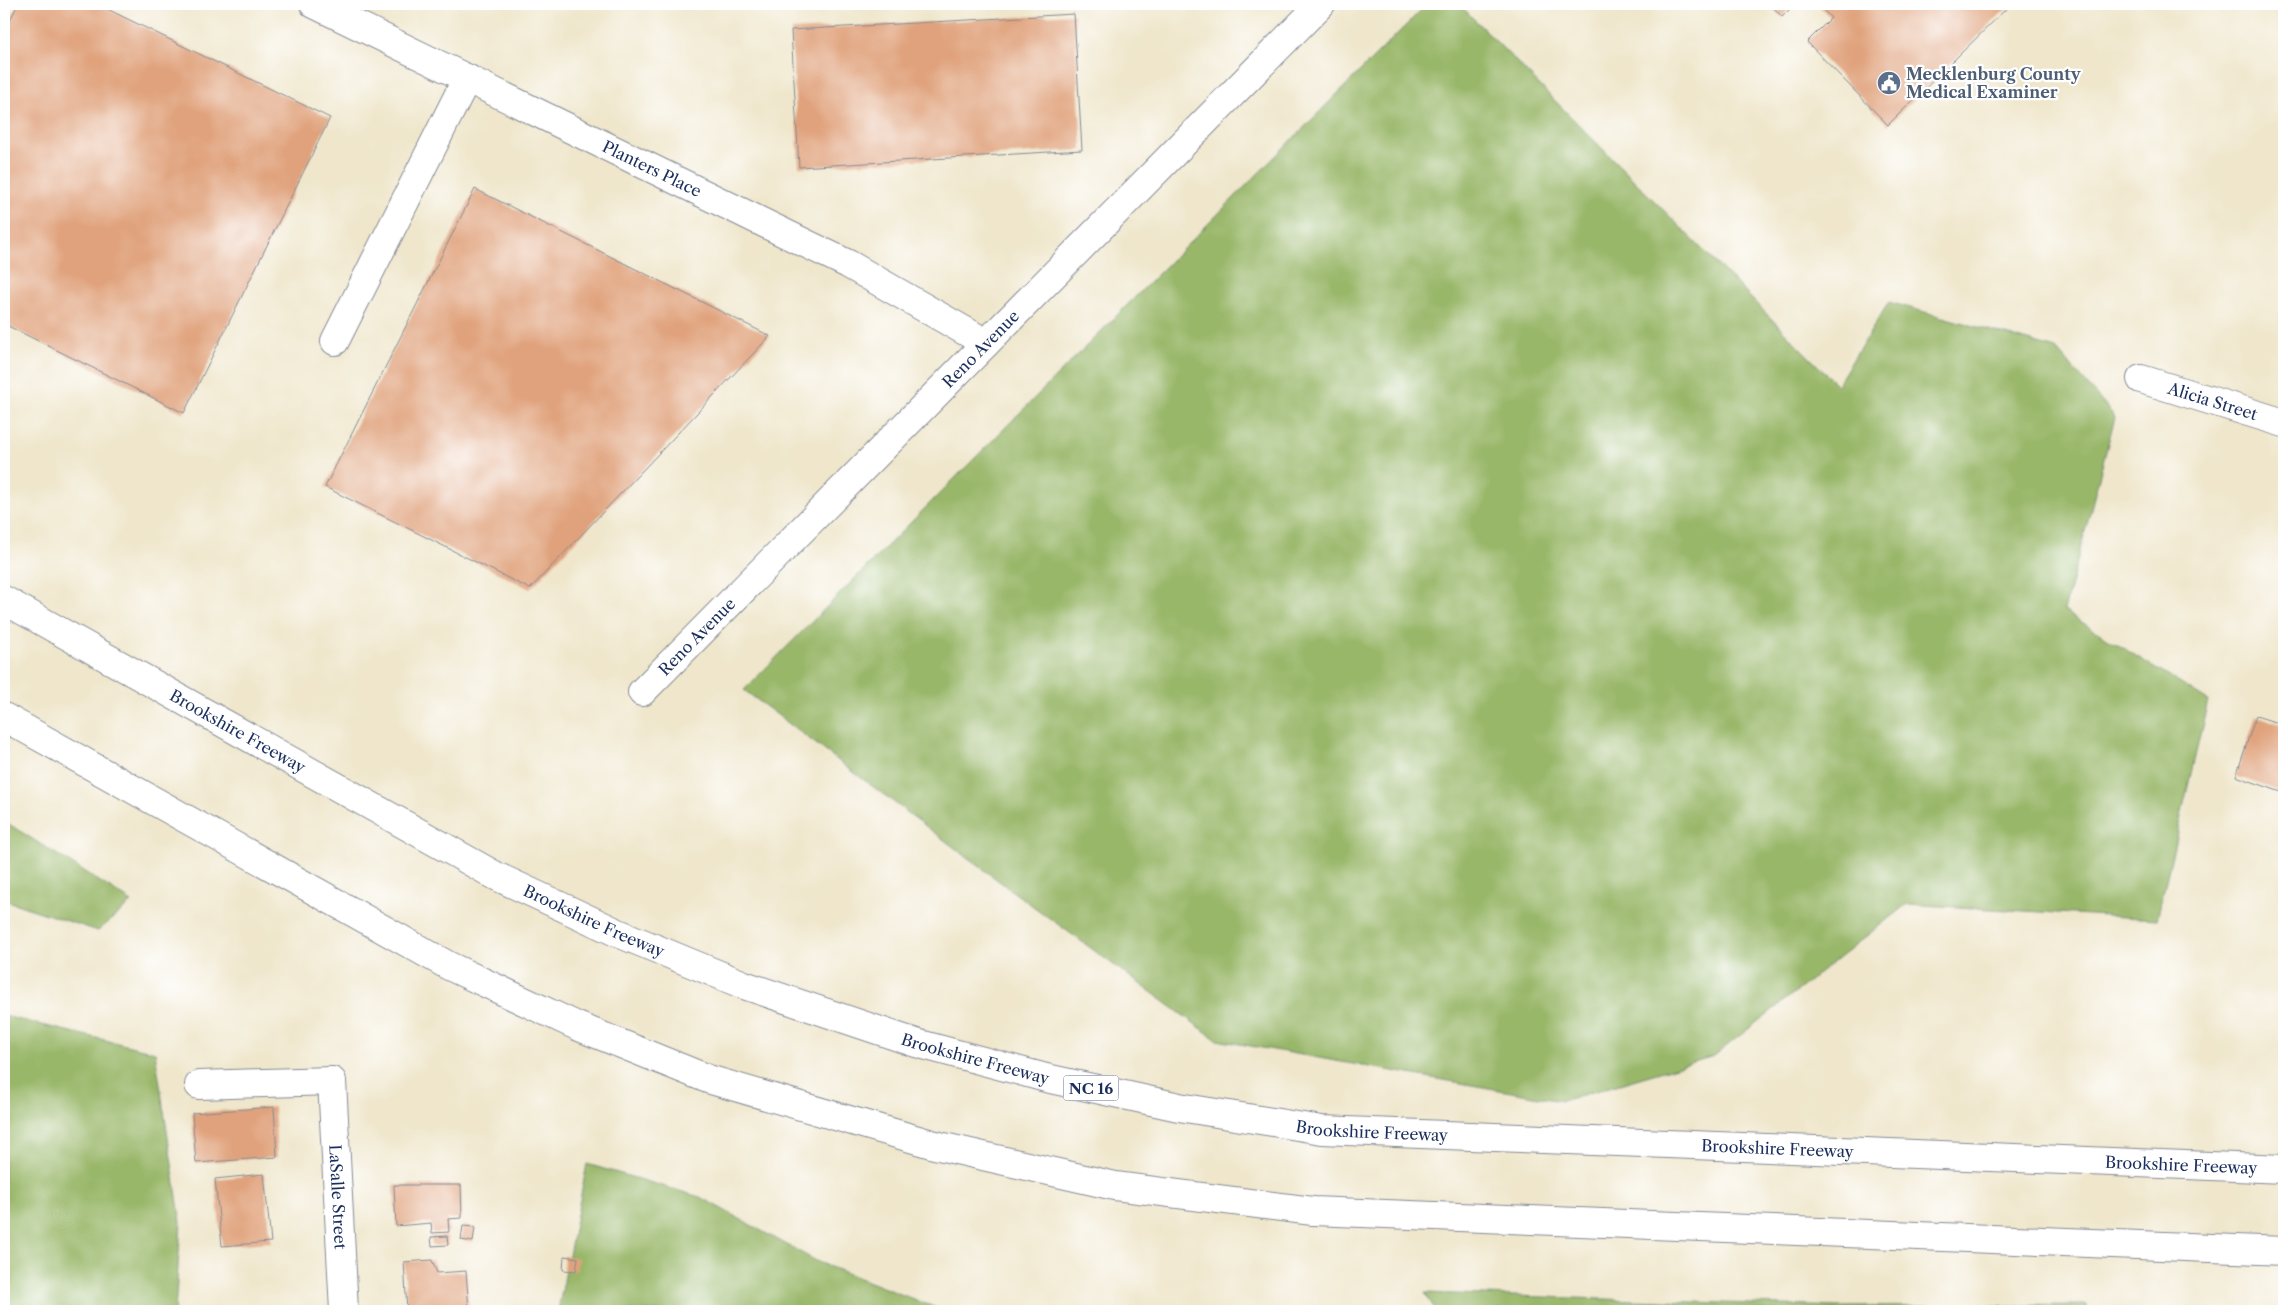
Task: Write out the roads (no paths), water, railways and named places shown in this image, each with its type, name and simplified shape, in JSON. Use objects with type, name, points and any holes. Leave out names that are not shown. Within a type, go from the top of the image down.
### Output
[{"type":"main road","name":"Planters Place","points":[[314,4],[848,264],[986,343]]},
{"type":"main road","name":"Reno Avenue","points":[[642,692],[1320,4]]},
{"type":"main road","points":[[335,341],[467,78]]},
{"type":"main road","name":"Alicia Street","points":[[2141,379],[2284,423]]},
{"type":"main road","name":"Brookshire Freeway","points":[[4,600],[496,876],[618,933],[771,994],[916,1043],[1046,1078],[1179,1107],[1322,1130],[2284,1169]]},
{"type":"main road","points":[[4,717],[449,966],[568,1022],[708,1079],[935,1145],[1115,1186],[1313,1211],[2284,1250]]},
{"type":"main road","name":"LaSalle Street","points":[[199,1085],[332,1082],[344,1311]]},
{"type":"place","name":"Mecklenburg County Medical Examiner","points":[[1889,83]]}]
